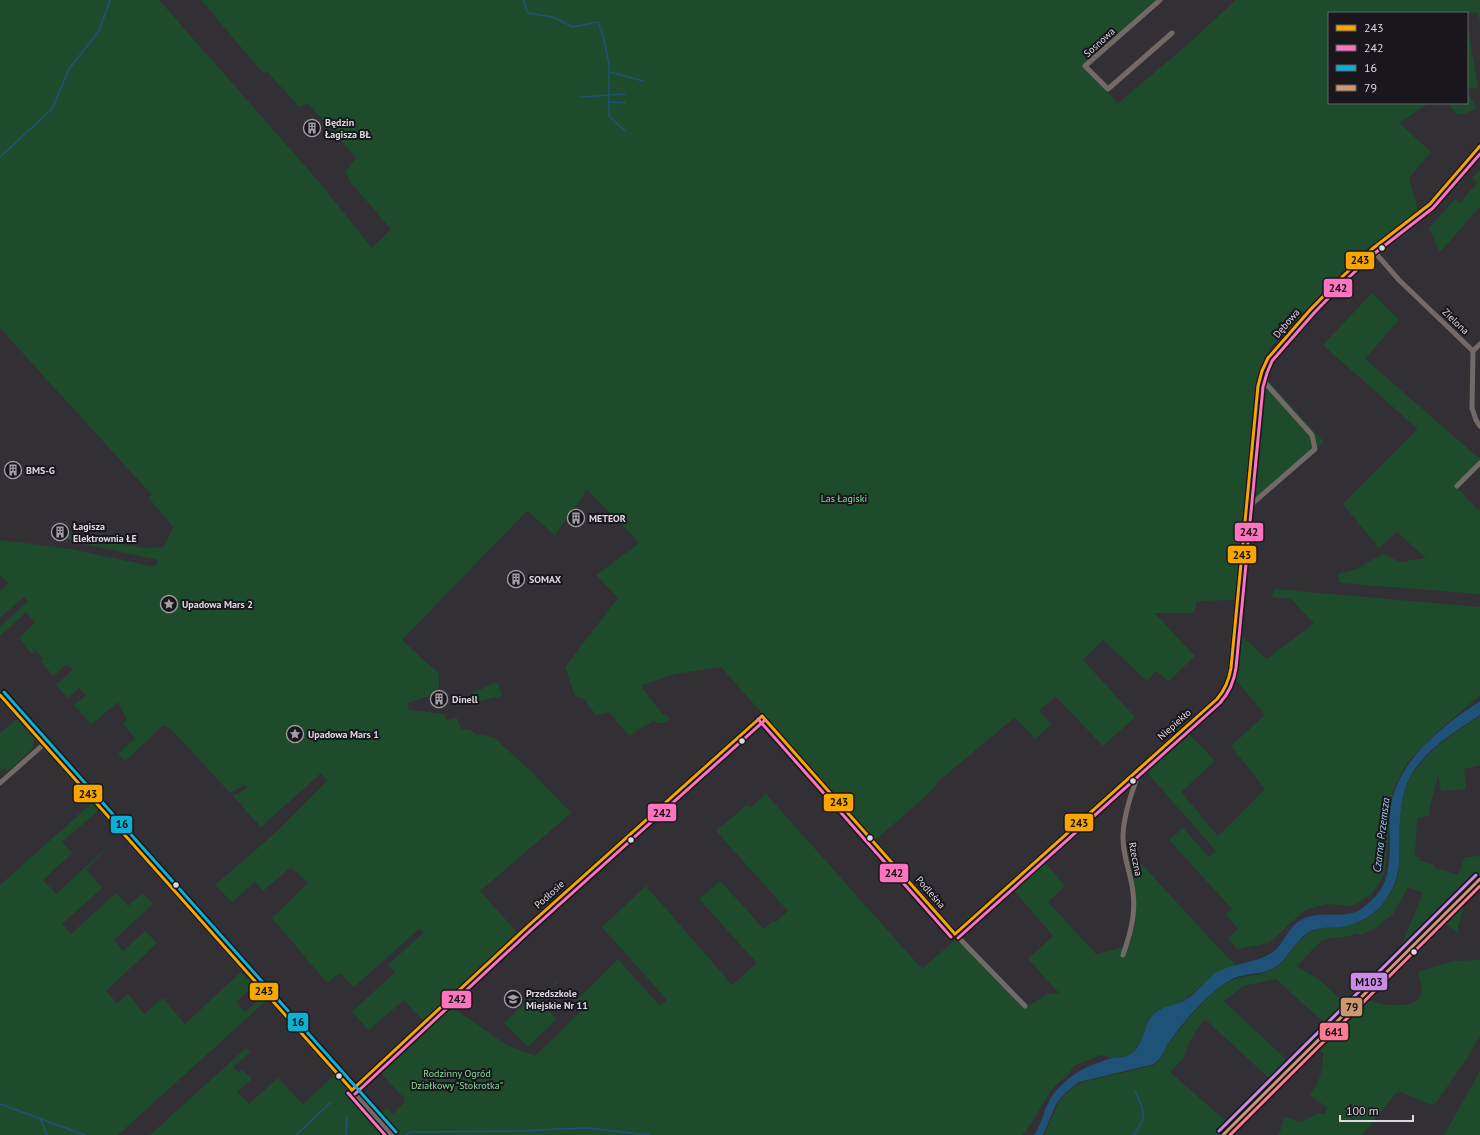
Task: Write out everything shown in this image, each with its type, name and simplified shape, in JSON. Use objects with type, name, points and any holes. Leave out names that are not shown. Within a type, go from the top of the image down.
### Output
[{"type":"street","name":"Sosnowa","points":[[1160,0],[1085,66],[1108,89],[1172,32]]},
{"type":"street","name":"Dębowa","points":[[1236,616],[1260,377],[1268,358],[1326,293],[1372,249],[1430,204],[1480,146]]},
{"type":"street","name":"Zielona","points":[[1372,249],[1399,280],[1473,351]]},
{"type":"street","points":[[1480,344],[1473,351],[1472,410],[1480,426]]},
{"type":"street","points":[[1246,509],[1315,449],[1312,435],[1260,377]]},
{"type":"street","points":[[1458,486],[1480,463]]},
{"type":"street","name":"Niepiekło","points":[[955,934],[1223,693],[1227,685],[1231,668],[1236,616]]},
{"type":"street","points":[[0,695],[392,1135]]},
{"type":"street","name":"Podleśna","points":[[762,716],[955,934],[1025,1006]]},
{"type":"street","name":"Podłosie","points":[[352,1090],[528,926],[762,716]]},
{"type":"street","points":[[0,783],[44,744]]},
{"type":"street","name":"Rzeczna","points":[[1123,955],[1132,929],[1134,898],[1125,857],[1123,840],[1124,824],[1141,767]]},
{"type":"street","points":[[1223,1135],[1480,879]]},
{"type":"green space","name":"Las Łagiski","points":[[0,0],[159,0],[320,183],[372,248],[391,229],[350,182],[346,171],[356,158],[308,103],[299,107],[267,71],[263,73],[201,0],[1156,0],[1083,65],[1118,103],[1186,46],[1236,0],[1480,0],[1480,23],[1478,12],[1468,14],[1468,12],[1328,12],[1328,104],[1428,104],[1399,123],[1431,152],[1409,178],[1418,211],[1354,259],[1270,348],[1259,369],[1235,600],[1197,602],[1194,613],[1154,613],[1195,656],[1169,681],[1156,671],[1147,681],[1103,640],[1083,660],[1135,717],[1103,746],[1056,697],[1039,710],[1051,725],[1035,739],[1015,717],[941,779],[925,797],[875,840],[721,667],[674,674],[641,686],[662,714],[668,716],[670,719],[662,723],[653,721],[629,736],[609,712],[596,715],[584,699],[575,696],[565,667],[618,598],[596,575],[638,544],[636,539],[587,490],[555,535],[527,511],[402,640],[439,674],[439,688],[434,690],[435,695],[409,702],[407,704],[409,710],[445,714],[446,720],[457,718],[461,730],[471,730],[475,734],[493,737],[531,771],[571,813],[480,891],[517,932],[423,1021],[404,1000],[369,1030],[352,1012],[395,972],[388,965],[424,932],[419,929],[354,987],[340,973],[327,983],[272,918],[308,883],[291,867],[263,891],[255,882],[232,902],[215,885],[273,835],[327,781],[321,773],[261,827],[233,796],[247,788],[245,785],[230,793],[172,730],[164,725],[125,761],[118,754],[135,738],[123,724],[127,720],[118,702],[91,725],[74,705],[86,695],[79,688],[68,698],[56,685],[73,669],[67,664],[53,676],[41,661],[43,659],[36,651],[32,654],[19,638],[35,623],[26,612],[0,636],[0,627],[28,601],[24,597],[1,617],[0,616],[0,591],[9,583],[0,575],[0,540],[71,549],[155,567],[158,560],[75,542],[66,538],[67,534],[145,548],[164,547],[173,527],[149,498],[151,494],[0,328]]},
{"type":"green space","points":[[1468,29],[1478,88],[1468,89]]},
{"type":"green space","points":[[1470,97],[1477,108],[1464,114],[1456,114],[1449,104],[1468,104],[1468,98]]},
{"type":"green space","points":[[1480,170],[1480,207],[1440,252],[1429,228],[1455,199],[1460,203],[1477,183],[1472,178]]},
{"type":"green space","points":[[1372,293],[1399,320],[1365,359],[1480,459],[1456,486],[1477,509],[1480,509],[1480,594],[1340,583],[1338,574],[1354,570],[1383,554],[1400,562],[1426,558],[1397,532],[1379,548],[1343,504],[1418,429],[1323,345]]},
{"type":"green space","points":[[1263,375],[1324,442],[1312,449],[1249,503],[1261,381]]},
{"type":"green space","points":[[1274,589],[1480,607],[1480,695],[1436,733],[1408,762],[1393,790],[1384,875],[1371,895],[1353,906],[1326,904],[1305,910],[1269,943],[1237,949],[1228,938],[1238,929],[1226,914],[1232,909],[1169,840],[1183,828],[1209,857],[1216,851],[1143,768],[1186,731],[1215,761],[1181,792],[1218,836],[1265,789],[1231,746],[1265,715],[1232,675],[1237,632],[1267,659],[1314,623],[1291,599],[1272,597]]},
{"type":"green space","points":[[495,683],[498,684],[502,696],[478,701],[474,697],[472,693]]},
{"type":"green space","points":[[1480,716],[1480,765],[1464,769],[1466,789],[1441,791],[1438,775],[1429,812],[1430,815],[1417,818],[1415,856],[1420,858],[1419,860],[1434,865],[1434,867],[1458,875],[1465,857],[1480,856],[1480,876],[1417,939],[1416,937],[1414,939],[1400,956],[1398,954],[1423,893],[1408,887],[1393,914],[1377,927],[1361,935],[1357,933],[1321,941],[1314,948],[1297,966],[1320,980],[1348,1007],[1329,1027],[1276,979],[1243,986],[1224,1001],[1291,1064],[1273,1082],[1205,1019],[1198,1027],[1186,1049],[1187,1051],[1183,1059],[1170,1072],[1230,1125],[1220,1135],[1044,1135],[1058,1103],[1065,1094],[1083,1082],[1155,1065],[1171,1040],[1189,1018],[1216,990],[1223,985],[1236,979],[1262,974],[1274,969],[1280,965],[1302,938],[1313,931],[1322,928],[1350,925],[1362,921],[1378,910],[1385,902],[1398,876],[1400,822],[1402,802],[1407,784],[1418,766],[1434,749]]},
{"type":"green space","points":[[17,719],[33,737],[34,744],[31,750],[8,771],[4,768],[0,771],[0,733]]},
{"type":"green space","name":"Rodzinny Ogród Działkowy \"Stokrotka\"","points":[[766,794],[922,969],[955,940],[965,947],[1024,1009],[1048,993],[1060,994],[1028,959],[1053,936],[1011,887],[1043,860],[1065,886],[1048,902],[1096,954],[1128,946],[1135,926],[1136,904],[1130,864],[1136,858],[1227,957],[1237,965],[1217,973],[1184,1000],[1153,1015],[1141,1042],[1130,1055],[1113,1058],[1101,1055],[1073,1066],[1068,1075],[1050,1092],[1031,1124],[1022,1135],[397,1135],[381,1113],[387,1108],[393,1114],[405,1102],[403,1100],[405,1099],[378,1070],[449,1005],[505,1044],[535,1056],[582,1010],[559,985],[575,1002],[618,959],[660,1006],[667,1000],[602,927],[646,886],[732,985],[757,963],[699,899],[720,881],[764,929],[772,922],[776,922],[788,911],[716,831],[747,805],[750,808]]},
{"type":"green space","points":[[92,803],[98,811],[62,842],[72,853],[43,880],[56,894],[120,836],[86,869],[102,888],[62,924],[71,934],[116,893],[128,906],[143,893],[153,904],[114,940],[123,951],[145,931],[157,943],[106,991],[117,1003],[128,994],[144,1014],[163,998],[185,1024],[241,972],[254,986],[236,1002],[245,1012],[263,996],[267,1000],[118,1135],[0,1135],[0,885]]},
{"type":"green space","points":[[1464,902],[1465,903],[1457,931],[1460,933],[1459,934],[1443,922]]},
{"type":"green space","points":[[1480,960],[1480,1036],[1467,1058],[1435,1104],[1431,1105],[1401,1092],[1396,1093],[1362,1135],[1277,1135],[1280,1132],[1284,1117],[1302,1122],[1318,1113],[1325,1114],[1327,1107],[1310,1096],[1323,1065],[1323,1053],[1317,1048],[1366,999],[1378,1003],[1394,1005],[1410,1004],[1420,997],[1422,991],[1418,972],[1452,961]]},
{"type":"green space","points":[[556,982],[557,983],[543,994]]},
{"type":"green space","points":[[533,995],[557,1019],[528,1047],[504,1023]]},
{"type":"green space","points":[[246,1048],[250,1052],[233,1067],[239,1073],[242,1070],[252,1079],[237,1092],[249,1104],[278,1078],[303,1104],[334,1075],[387,1135],[150,1135]]},
{"type":"green space","points":[[1480,1071],[1480,1135],[1444,1135]]},
{"type":"water","points":[[1480,701],[1480,715],[1441,742],[1416,767],[1410,777],[1403,795],[1398,873],[1391,891],[1378,909],[1363,920],[1352,924],[1313,930],[1302,937],[1280,964],[1274,968],[1263,972],[1241,976],[1222,985],[1190,1015],[1154,1064],[1079,1082],[1065,1093],[1056,1104],[1043,1135],[1034,1135],[1039,1127],[1049,1101],[1061,1085],[1072,1076],[1095,1064],[1112,1058],[1130,1055],[1136,1049],[1142,1039],[1147,1024],[1156,1012],[1189,998],[1217,972],[1259,959],[1272,953],[1293,927],[1301,920],[1308,917],[1322,915],[1351,913],[1360,910],[1372,900],[1382,888],[1386,877],[1390,852],[1390,812],[1392,800],[1397,784],[1405,769],[1415,756],[1439,731]]},
{"type":"waterway","points":[[0,157],[52,109],[69,69],[99,31],[110,0]]},
{"type":"waterway","points":[[523,0],[528,13],[553,17],[573,27],[598,22],[603,35],[609,64],[609,116],[625,131]]},
{"type":"waterway","points":[[610,72],[643,81]]},
{"type":"waterway","points":[[581,97],[625,94]]},
{"type":"waterway","points":[[609,102],[625,103]]},
{"type":"waterway","points":[[1449,905],[1480,874]]},
{"type":"waterway","points":[[1434,919],[1444,910]]},
{"type":"waterway","points":[[1417,937],[1432,922]]},
{"type":"waterway","points":[[1379,974],[1405,949]]},
{"type":"waterway","points":[[1354,1000],[1375,979]]},
{"type":"waterway","points":[[1342,1012],[1350,1003]]},
{"type":"waterway","points":[[1328,1025],[1333,1020]]},
{"type":"waterway","points":[[1318,1035],[1327,1026]]},
{"type":"waterway","points":[[1308,1045],[1314,1039]]},
{"type":"waterway","points":[[1291,1062],[1299,1055]]},
{"type":"waterway","points":[[1282,1071],[1286,1067]]},
{"type":"waterway","points":[[1272,1081],[1280,1074]]},
{"type":"waterway","points":[[1251,1102],[1264,1090]]},
{"type":"waterway","points":[[1134,1135],[1144,1113],[1135,1091]]},
{"type":"waterway","points":[[296,1135],[330,1103]]},
{"type":"waterway","points":[[0,1104],[85,1135]]},
{"type":"waterway","points":[[1244,1109],[1247,1106]]},
{"type":"waterway","points":[[346,1135],[347,1117]]},
{"type":"waterway","points":[[40,1118],[47,1135]]},
{"type":"waterway","points":[[1218,1135],[1229,1124]]},
{"type":"waterway","points":[[406,1135],[410,1132],[527,1131],[587,1128],[649,1135]]},
{"type":"transit line","name":"243","points":[[955,934],[1217,699],[1222,692],[1228,681],[1231,668],[1258,386],[1262,371],[1268,358],[1310,310],[1343,276],[1372,249],[1430,204],[1480,146]]},
{"type":"transit line","name":"242","points":[[958,938],[1220,703],[1226,695],[1231,687],[1236,668],[1263,387],[1272,361],[1314,313],[1346,280],[1375,253],[1433,208],[1480,154]]},
{"type":"transit line","name":"16","points":[[4,692],[396,1132]]},
{"type":"transit line","name":"243","points":[[0,695],[352,1090]]},
{"type":"transit line","name":"243","points":[[762,716],[955,934]]},
{"type":"transit line","name":"243","points":[[352,1090],[528,926],[762,716]]},
{"type":"transit line","name":"242","points":[[758,719],[951,937]]},
{"type":"transit line","name":"242","points":[[355,1094],[531,930],[765,720]]},
{"type":"transit line","name":"M103","points":[[1219,1131],[1476,875]]},
{"type":"transit line","name":"79","points":[[1223,1135],[1480,879]]},
{"type":"transit line","name":"641","points":[[1230,1135],[1480,886]]},
{"type":"transit line","name":"242","points":[[348,1093],[385,1135]]},
{"type":"place","name":"Będzin Łagisza BŁ","points":[[312,128]]},
{"type":"place","name":"BMS-G","points":[[13,470]]},
{"type":"place","name":"METEOR","points":[[576,518]]},
{"type":"place","name":"Łagisza Elektrownia ŁE","points":[[60,532]]},
{"type":"place","name":"SOMAX","points":[[516,579]]},
{"type":"place","name":"Upadowa Mars 2","points":[[169,604]]},
{"type":"place","name":"Dinell","points":[[439,699]]},
{"type":"place","name":"Upadowa Mars 1","points":[[295,734]]},
{"type":"place","name":"Przedszkole Miejskie Nr 11","points":[[513,999]]},
{"type":"water label","name":"Czarna Przemsza","points":[[1381,835]]}]
